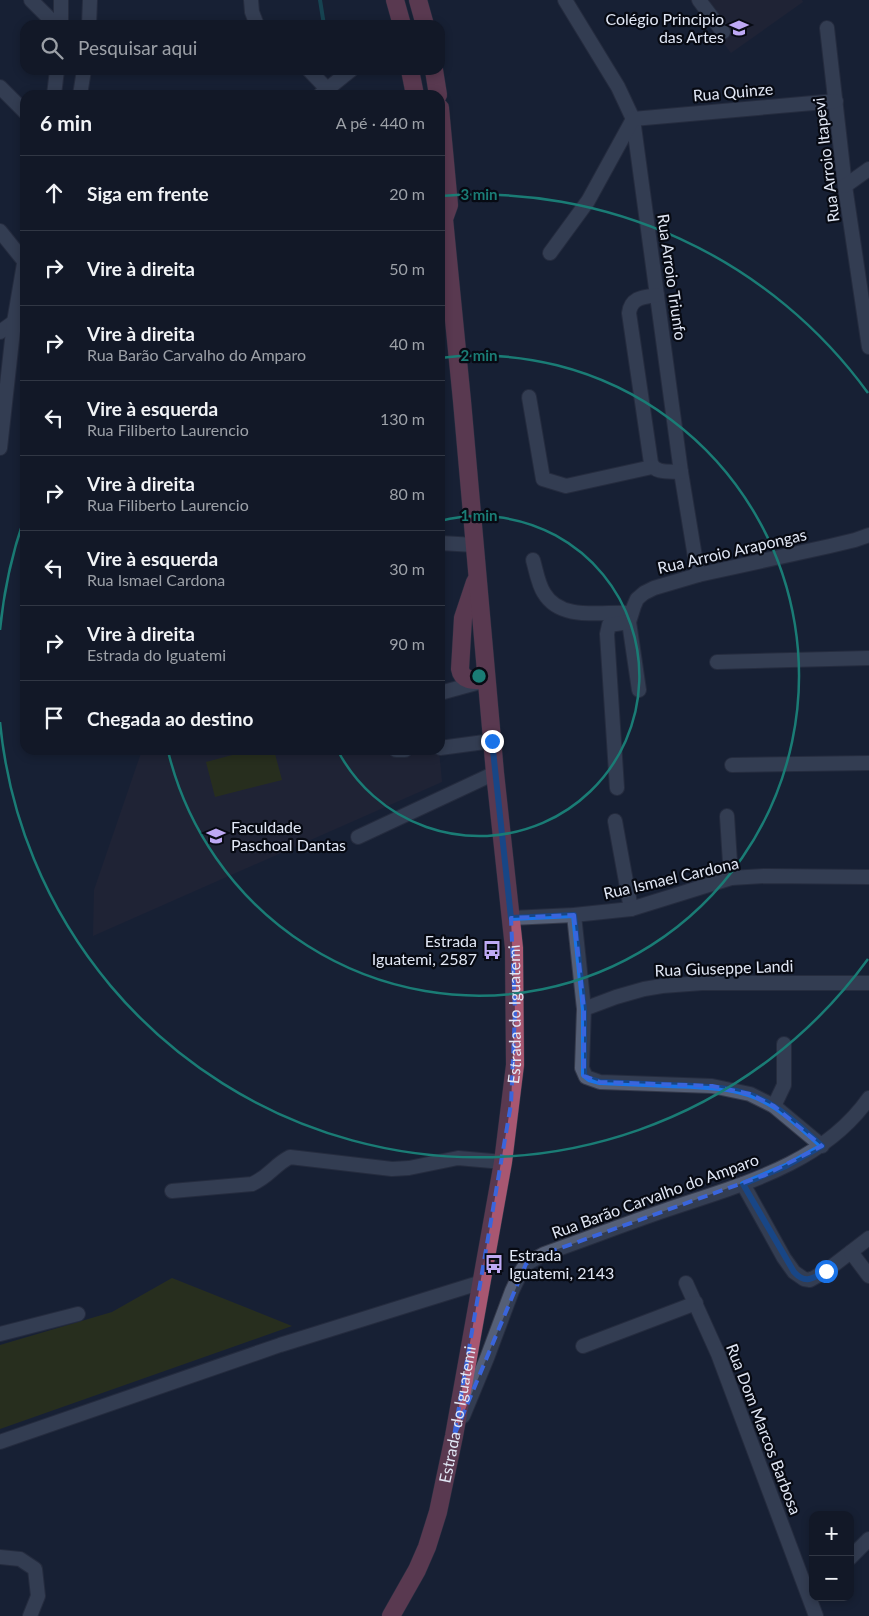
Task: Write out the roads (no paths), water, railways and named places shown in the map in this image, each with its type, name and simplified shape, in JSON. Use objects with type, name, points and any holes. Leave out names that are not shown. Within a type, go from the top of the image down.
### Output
[{"type":"main road","points":[[398,12],[418,0],[424,20]]},
{"type":"main road","points":[[435,75],[437,90]]},
{"type":"main road","name":"Estrada do Iguatemi","points":[[391,1616],[417,1570],[427,1547],[438,1512],[454,1436],[504,1162],[515,1065],[514,948],[486,680],[476,576],[475,545],[446,287],[445,262]]},
{"type":"main road","points":[[476,576],[463,618],[460,673],[465,678],[486,680]]},
{"type":"street","points":[[32,0],[51,20]]},
{"type":"street","points":[[60,20],[61,0]]},
{"type":"street","points":[[88,20],[90,0]]},
{"type":"street","points":[[251,0],[252,12],[256,20]]},
{"type":"street","name":"Rua Arroio Triunfo","points":[[565,0],[618,87],[633,119],[681,472],[698,575]]},
{"type":"street","points":[[699,0],[723,32]]},
{"type":"street","name":"Rua Arroio Itapevi","points":[[827,28],[845,186],[869,347]]},
{"type":"street","points":[[55,90],[56,75]]},
{"type":"street","points":[[81,90],[83,75]]},
{"type":"street","points":[[313,75],[322,90]]},
{"type":"street","points":[[326,90],[345,75]]},
{"type":"street","points":[[0,87],[20,107]]},
{"type":"street","name":"Rua Quinze","points":[[633,119],[836,101]]},
{"type":"street","points":[[550,253],[588,200],[633,119]]},
{"type":"street","points":[[845,186],[869,169]]},
{"type":"street","points":[[0,231],[20,253]]},
{"type":"street","points":[[652,467],[629,313],[630,307],[636,299],[657,294]]},
{"type":"street","points":[[0,332],[19,318]]},
{"type":"street","points":[[0,448],[19,318]]},
{"type":"street","points":[[529,396],[543,480],[566,486],[652,467],[659,471],[681,472]]},
{"type":"street","name":"Rua Arroio Arapongas","points":[[630,617],[637,599],[654,588],[698,575],[830,546],[869,535]]},
{"type":"street","points":[[445,543],[475,545]]},
{"type":"street","points":[[533,560],[542,591],[547,598],[559,607],[580,613],[630,617]]},
{"type":"street","points":[[630,617],[639,690]]},
{"type":"street","points":[[618,788],[608,634],[609,625],[630,617]]},
{"type":"street","points":[[717,662],[869,658]]},
{"type":"street","points":[[445,692],[486,680]]},
{"type":"street","points":[[445,747],[492,741]]},
{"type":"street","points":[[732,765],[869,763]]},
{"type":"street","points":[[358,837],[495,773]]},
{"type":"street","points":[[727,816],[730,878]]},
{"type":"street","points":[[615,821],[631,909]]},
{"type":"street","name":"Rua Ismael Cardona","points":[[511,918],[574,915],[631,909],[730,878],[764,876],[869,876]]},
{"type":"street","points":[[574,915],[584,1010],[582,1068],[584,1075],[589,1079],[600,1082],[712,1086],[750,1094],[774,1106],[822,1146]]},
{"type":"street","name":"Rua Giuseppe Landi","points":[[584,1010],[616,997],[662,986],[702,983],[869,983]]},
{"type":"street","points":[[774,1106],[784,1085],[784,1044]]},
{"type":"street","name":"Rua Barão Carvalho do Amparo","points":[[454,1436],[487,1358],[512,1291],[526,1264],[544,1254],[743,1184],[786,1166],[822,1146],[848,1123],[869,1098]]},
{"type":"street","points":[[172,1191],[252,1184],[263,1180],[279,1162],[290,1157],[392,1169],[409,1168],[458,1158],[504,1162]]},
{"type":"street","points":[[743,1184],[784,1258],[798,1277],[810,1280],[826,1271],[869,1238]]},
{"type":"street","points":[[851,1252],[869,1276]]},
{"type":"street","points":[[0,1442],[280,1345],[482,1282]]},
{"type":"street","name":"Rua Dom Marcos Barbosa","points":[[686,1283],[718,1354],[809,1593]]},
{"type":"street","points":[[583,1346],[696,1303]]},
{"type":"street","points":[[0,1334],[78,1314]]},
{"type":"street","points":[[852,1556],[869,1539]]},
{"type":"street","points":[[0,1557],[20,1559],[35,1569],[38,1596],[30,1616]]},
{"type":"street","name":"Rua Dom Marcos Barbosa","points":[[812,1601],[816,1616]]},
{"type":"waterway","points":[[320,0],[323,20]]},
{"type":"place","name":"Colégio Principio das Artes","points":[[739,28]]},
{"type":"place","name":"Faculdade Paschoal Dantas","points":[[216,836]]},
{"type":"place","name":"Estrada Iguatemi, 2587","points":[[492,950]]},
{"type":"place","name":"Estrada Iguatemi, 2143","points":[[494,1264]]}]
